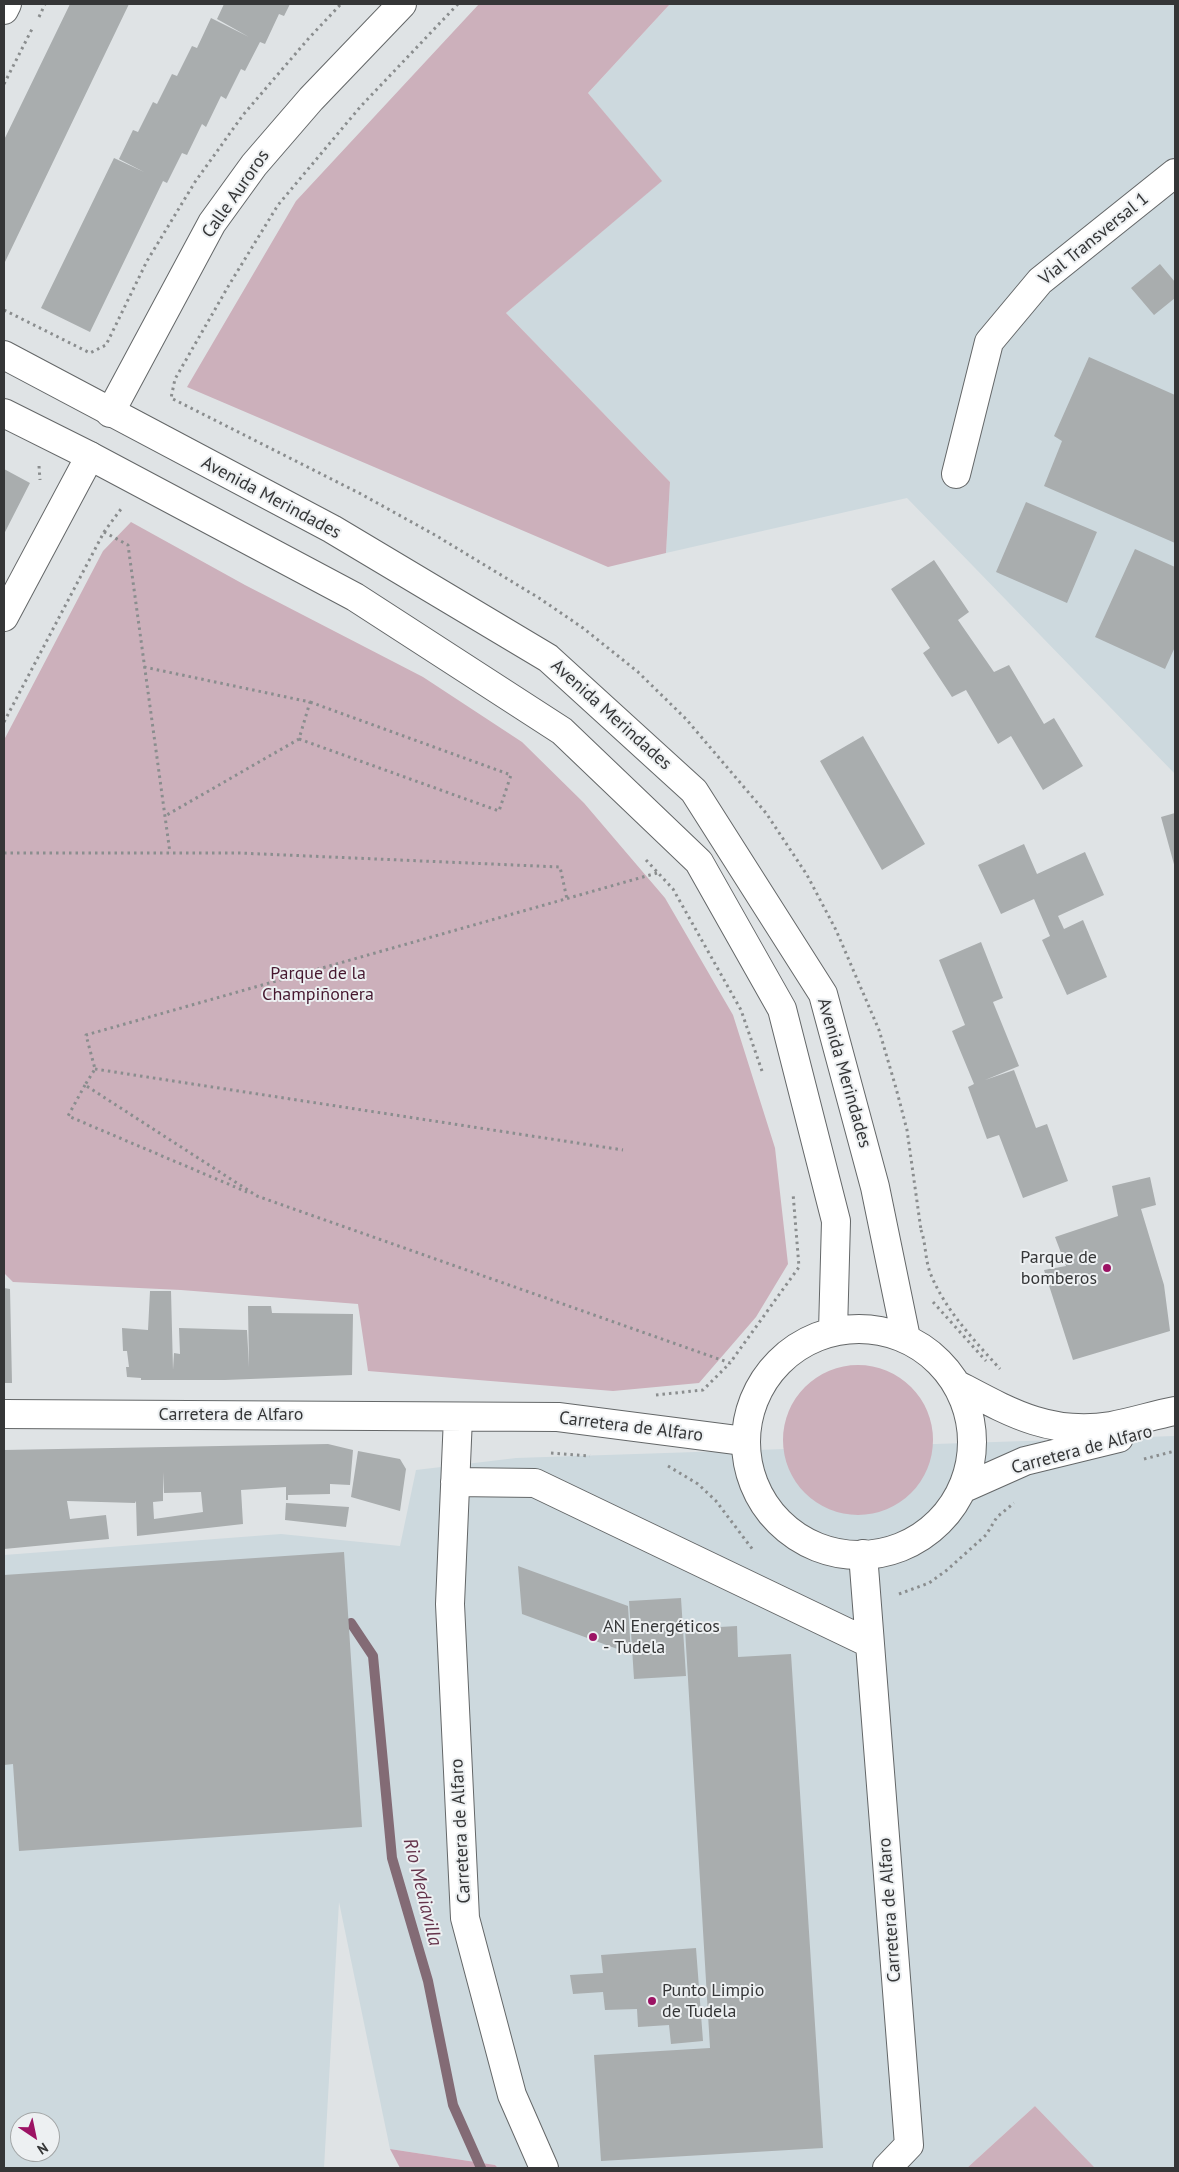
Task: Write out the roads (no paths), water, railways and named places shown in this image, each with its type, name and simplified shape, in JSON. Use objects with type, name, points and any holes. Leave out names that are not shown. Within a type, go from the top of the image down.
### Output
[{"type":"main road","points":[[4,10],[7,4]]},
{"type":"main road","name":"Calle Auroros","points":[[110,413],[212,224],[254,165],[311,98],[402,4]]},
{"type":"main road","name":"Vial Transversal 1","points":[[956,474],[989,342],[1040,281],[1175,173]]},
{"type":"main road","name":"Avenida Merindades","points":[[4,355],[110,413],[332,529],[548,658],[694,790],[824,994],[875,1187],[906,1338]]},
{"type":"main road","points":[[4,413],[90,456],[355,597],[562,731],[699,862],[782,1008],[836,1221],[833,1331]]},
{"type":"main road","points":[[4,616],[90,456]]},
{"type":"main road","points":[[870,1328],[906,1338],[927,1350],[938,1360],[958,1385],[970,1418],[972,1454],[962,1489],[942,1519],[914,1541],[881,1553],[840,1554],[803,1541],[771,1516],[751,1481],[744,1441],[750,1407],[765,1376],[795,1347],[833,1331],[870,1328]]},
{"type":"main road","name":"Carretera de Alfaro","points":[[958,1385],[1015,1415],[1062,1428],[1110,1426],[1175,1411]]},
{"type":"main road","name":"Carretera de Alfaro","points":[[4,1414],[558,1417],[744,1441]]},
{"type":"main road","name":"Carretera de Alfaro","points":[[458,1417],[450,1604],[465,1918],[512,2095],[544,2168]]},
{"type":"main road","name":"Carretera de Alfaro","points":[[962,1489],[1025,1461],[1096,1443],[1175,1427]]},
{"type":"main road","points":[[455,1482],[535,1483],[869,1643]]},
{"type":"main road","name":"Carretera de Alfaro","points":[[864,1554],[869,1643],[909,2145],[887,2168]]},
{"type":"waterway","name":"Rio Mediavilla","points":[[351,1623],[373,1656],[392,1858],[428,1981],[453,2105],[481,2168]]},
{"type":"place","name":"Parque de bomberos","points":[[1107,1268]]},
{"type":"place","name":"AN Energéticos - Tudela","points":[[593,1637]]},
{"type":"place","name":"Punto Limpio de Tudela","points":[[652,2001]]},
{"type":"park label","name":"Parque de la Champiñonera","points":[[318,984]]}]
